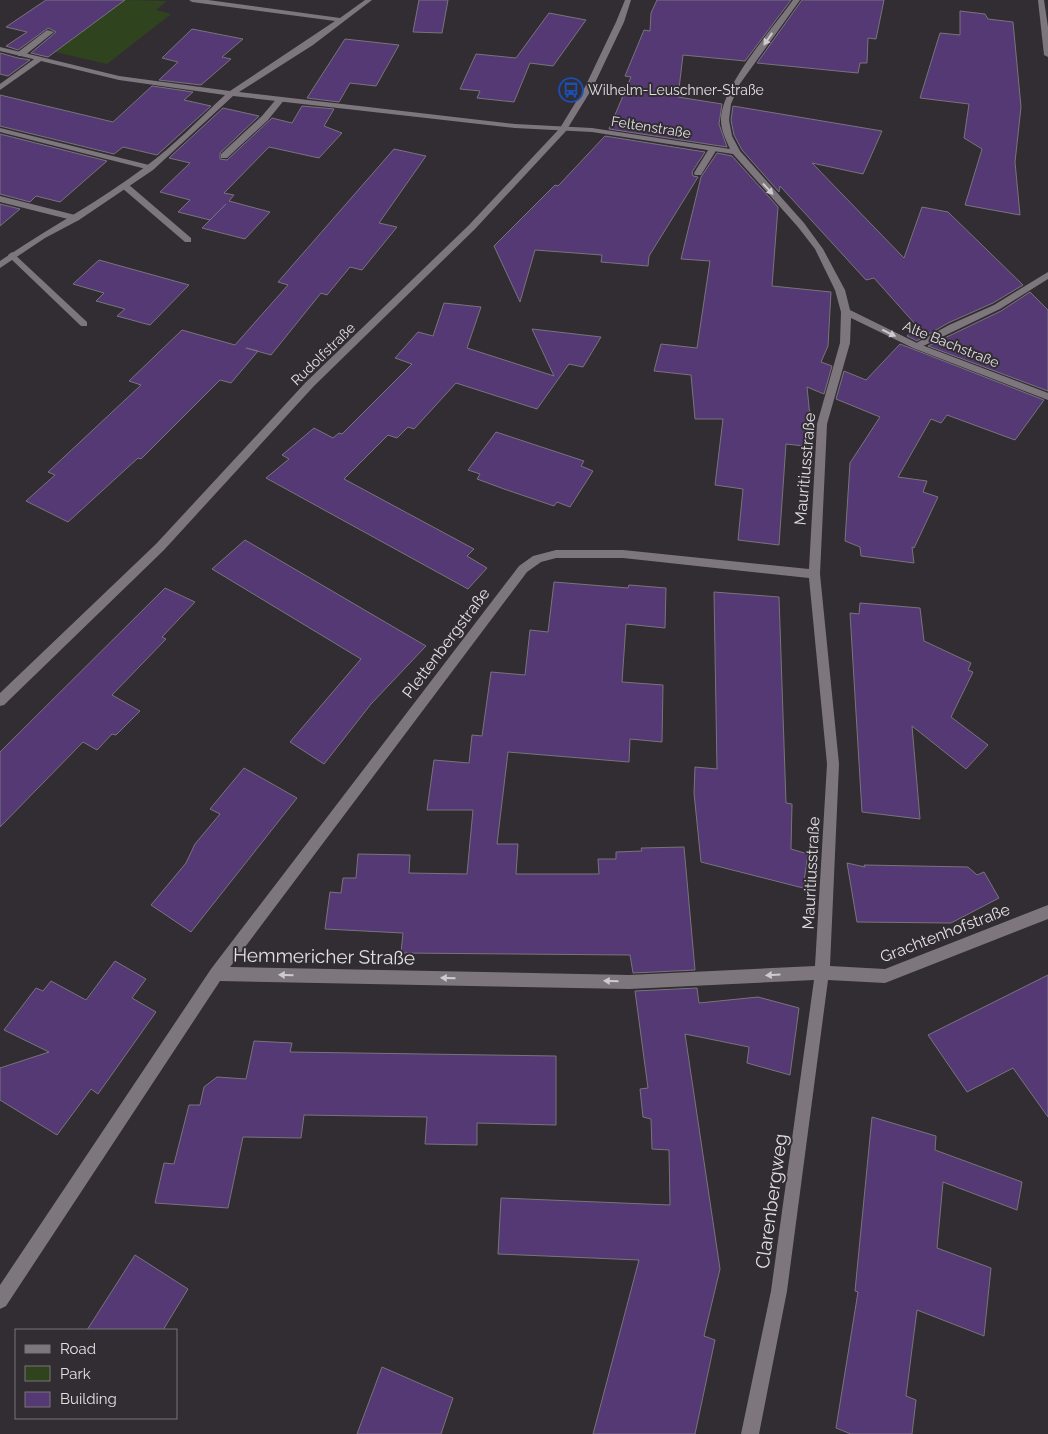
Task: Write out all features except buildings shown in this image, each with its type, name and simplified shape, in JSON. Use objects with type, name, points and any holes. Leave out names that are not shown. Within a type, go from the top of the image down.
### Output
[{"type":"street","points":[[192,0],[343,20]]},
{"type":"street","points":[[0,265],[42,236],[76,218],[125,186],[150,168],[232,93],[343,20],[369,0]]},
{"type":"street","name":"Rudolfstraße","points":[[0,700],[160,546],[310,384],[472,227],[563,129],[589,87],[620,22],[628,0]]},
{"type":"street","name":"Mauritiusstraße","points":[[797,0],[735,85],[727,104],[727,128],[736,152],[802,225],[819,248],[840,290],[846,312],[845,343],[822,424],[814,574],[833,764],[822,973]]},
{"type":"street","points":[[1041,0],[1048,55]]},
{"type":"street","points":[[21,54],[50,32]]},
{"type":"street","points":[[0,49],[119,78],[184,88],[515,126],[563,129]]},
{"type":"street","points":[[0,88],[40,59]]},
{"type":"street","points":[[224,156],[265,118],[281,98]]},
{"type":"street","name":"Feltenstraße","points":[[563,129],[592,130],[736,152]]},
{"type":"street","points":[[0,130],[150,168]]},
{"type":"street","points":[[698,173],[713,149]]},
{"type":"street","points":[[125,186],[188,240]]},
{"type":"street","points":[[0,199],[76,218]]},
{"type":"street","points":[[12,255],[84,324]]},
{"type":"street","points":[[916,346],[952,327],[997,307],[1048,275]]},
{"type":"street","name":"Alte Bachstraße","points":[[846,312],[916,346],[1048,397]]},
{"type":"street","name":"Plettenbergstraße","points":[[216,974],[523,568],[537,558],[556,554],[623,554],[814,574]]},
{"type":"street","name":"Grachtenhofstraße","points":[[822,973],[885,976],[1048,912]]},
{"type":"street","name":"Hemmericher Straße","points":[[0,1300],[216,974],[629,982],[822,973]]},
{"type":"street","name":"Clarenbergweg","points":[[750,1434],[779,1291],[822,973]]},
{"type":"green space","points":[[124,0],[167,1],[156,10],[171,14],[107,64],[55,52]]},
{"type":"place","name":"Wilhelm-Leuschner-Straße","points":[[571,90]]}]
